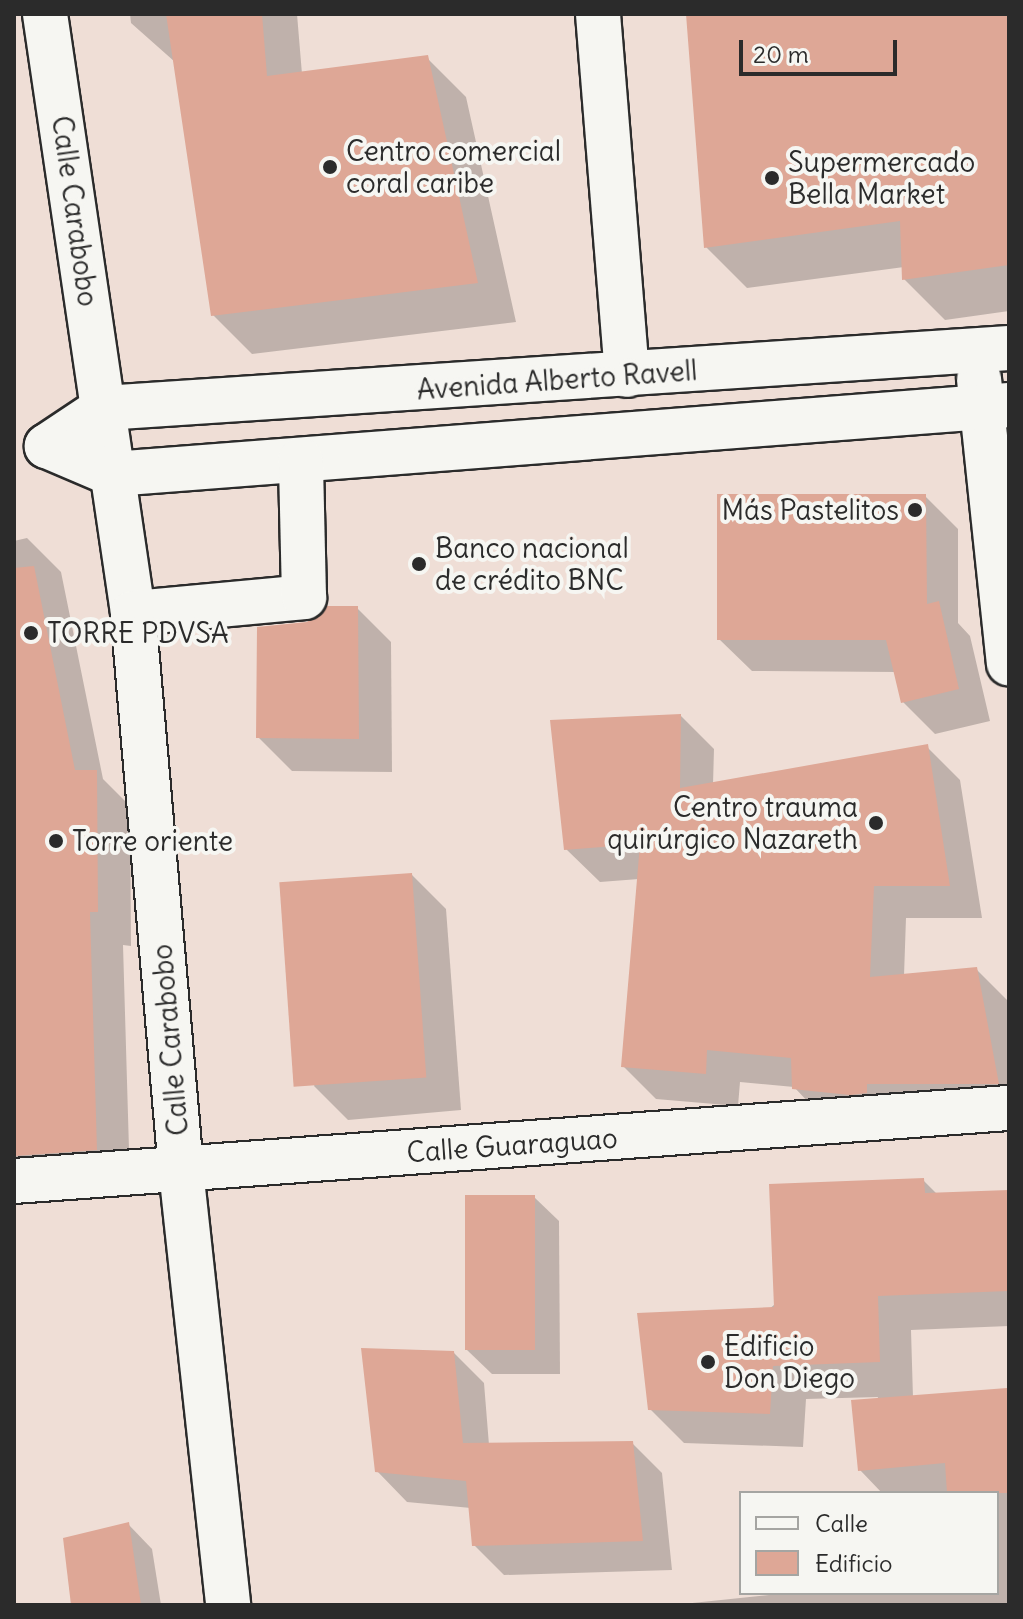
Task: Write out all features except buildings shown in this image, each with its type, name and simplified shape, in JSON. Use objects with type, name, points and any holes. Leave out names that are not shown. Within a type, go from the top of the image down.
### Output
[{"type":"street","name":"Calle Carabobo","points":[[45,14],[133,613],[181,1170],[228,1605]]},
{"type":"street","points":[[598,14],[627,375]]},
{"type":"street","name":"Avenida Alberto Ravell","points":[[104,408],[992,350]]},
{"type":"street","points":[[992,350],[1009,663]]},
{"type":"street","name":"Avenida Alberto Ravell","points":[[113,474],[995,406]]},
{"type":"street","points":[[31,448],[104,408]]},
{"type":"street","points":[[31,448],[113,474]]},
{"type":"street","points":[[133,613],[304,597],[301,460]]},
{"type":"street","name":"Calle Guaraguao","points":[[14,1181],[1009,1108]]},
{"type":"place","name":"Centro comercial coral caribe","points":[[330,167]]},
{"type":"place","name":"Supermercado Bella Market","points":[[772,178]]},
{"type":"place","name":"Más Pastelitos","points":[[915,510]]},
{"type":"place","name":"Banco nacional de crédito BNC","points":[[419,564]]},
{"type":"place","name":"TORRE PDVSA","points":[[31,633]]},
{"type":"place","name":"Centro trauma quirúrgico Nazareth","points":[[876,823]]},
{"type":"place","name":"Torre oriente","points":[[56,841]]},
{"type":"place","name":"Edificio Don Diego","points":[[708,1362]]}]
